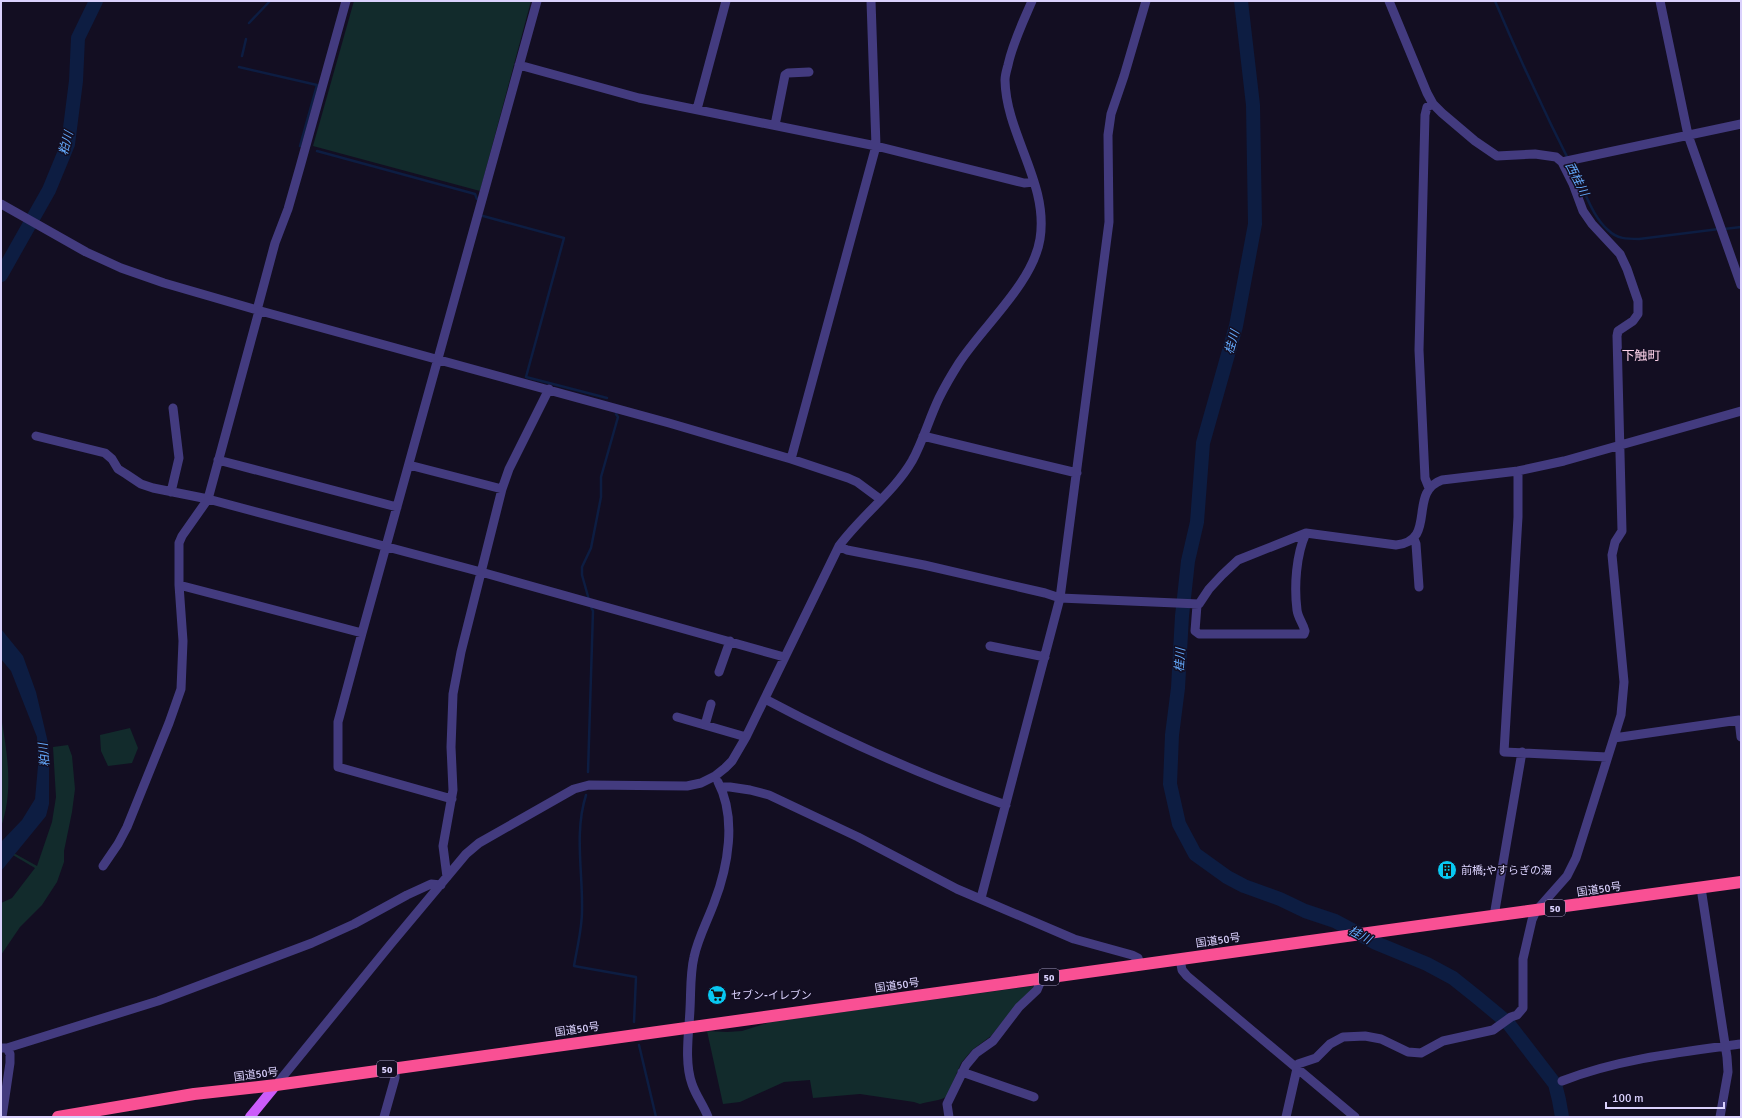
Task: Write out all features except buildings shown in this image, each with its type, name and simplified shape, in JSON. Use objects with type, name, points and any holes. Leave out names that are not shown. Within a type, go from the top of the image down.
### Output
[{"type":"highway","name":"国道50号","points":[[58,1117],[194,1094],[276,1085],[1140,964],[1741,882]]},
{"type":"main road","points":[[250,1117],[276,1085]]},
{"type":"street","points":[[103,866],[118,844],[127,827],[169,723],[180,689],[183,641],[179,585],[179,543],[182,536],[208,500],[275,243],[288,209],[346,1]]},
{"type":"street","points":[[452,798],[338,767],[338,722],[536,1]]},
{"type":"street","points":[[697,109],[726,1]]},
{"type":"street","points":[[791,458],[876,146],[871,1]]},
{"type":"street","points":[[276,1085],[466,854],[479,843],[574,789],[582,786],[687,786],[701,783],[715,776],[732,761],[765,699],[839,546],[905,471],[912,461],[939,397],[960,362],[1023,280],[1034,259],[1040,239],[1041,213],[1034,182],[1013,120],[1005,79],[1012,46],[1032,1]]},
{"type":"street","points":[[981,898],[1060,598],[1109,222],[1108,135],[1111,114],[1146,1]]},
{"type":"street","points":[[1389,1],[1432,104],[1475,141],[1497,156],[1535,154],[1567,161],[1741,124]]},
{"type":"street","points":[[1660,1],[1688,135],[1741,285]]},
{"type":"street","points":[[519,66],[638,98],[876,146],[1024,183],[1034,182]]},
{"type":"street","points":[[775,126],[785,75],[788,73],[809,72]]},
{"type":"street","points":[[1429,488],[1425,478],[1420,350],[1425,115],[1427,107],[1432,104]]},
{"type":"street","points":[[1286,1117],[1298,1064],[1316,1058],[1330,1044],[1343,1037],[1366,1036],[1381,1039],[1408,1052],[1421,1053],[1443,1041],[1495,1029],[1508,1018],[1518,1014],[1523,1008],[1523,959],[1532,920],[1536,911],[1567,876],[1576,858],[1621,715],[1624,682],[1612,555],[1615,542],[1622,531],[1617,336],[1618,331],[1634,320],[1638,314],[1638,301],[1620,254],[1592,224],[1583,211],[1573,184],[1567,161]]},
{"type":"street","points":[[1,204],[73,244],[121,268],[258,310],[791,458],[857,482],[880,498]]},
{"type":"street","points":[[447,877],[443,846],[454,780],[451,747],[453,694],[460,652],[502,490],[509,469],[549,390]]},
{"type":"street","points":[[172,492],[179,458],[173,408]]},
{"type":"street","points":[[839,546],[847,550],[932,567],[1045,593],[1060,598],[1195,605],[1199,604],[1222,575],[1238,560],[1306,533],[1396,545],[1409,543],[1414,539],[1421,526],[1424,495],[1434,483],[1442,480],[1518,471],[1564,461],[1741,411]]},
{"type":"street","points":[[36,436],[105,453],[118,468],[132,479],[153,488],[208,500],[481,572],[784,657]]},
{"type":"street","points":[[923,436],[1077,473]]},
{"type":"street","points":[[218,460],[397,507]]},
{"type":"street","points":[[409,465],[502,490]]},
{"type":"street","points":[[1518,471],[1518,517],[1504,752],[1607,757]]},
{"type":"street","points":[[1195,605],[1195,631],[1198,634],[1304,634],[1304,627],[1297,611],[1296,586],[1299,560],[1303,539],[1306,533]]},
{"type":"street","points":[[1414,539],[1416,544],[1419,587]]},
{"type":"street","points":[[179,585],[362,633]]},
{"type":"street","points":[[720,672],[730,641]]},
{"type":"street","points":[[990,646],[1045,658]]},
{"type":"street","points":[[765,699],[823,730],[872,752],[1006,805]]},
{"type":"street","points":[[705,725],[711,704]]},
{"type":"street","points":[[677,718],[746,737]]},
{"type":"street","points":[[1614,738],[1739,720],[1741,737]]},
{"type":"street","points":[[1494,916],[1522,752]]},
{"type":"street","points":[[708,1117],[692,1084],[687,1042],[694,956],[699,939],[720,889],[729,835],[726,806],[721,787],[715,776]]},
{"type":"street","points":[[721,787],[743,789],[769,795],[858,837],[957,889],[1074,939],[1132,955],[1138,958],[1140,964]]},
{"type":"street","points":[[2,1117],[10,1063],[10,1054],[4,1048],[158,1001],[312,943],[354,924],[406,895],[431,884],[441,885]]},
{"type":"street","points":[[1702,888],[1726,1046],[1728,1072],[1720,1117]]},
{"type":"street","points":[[1180,959],[1182,970],[1187,976],[1355,1117]]},
{"type":"street","points":[[949,1117],[947,1104],[962,1072],[976,1053],[993,1041],[1019,1007],[1037,990],[1042,978]]},
{"type":"street","points":[[1562,1081],[1607,1066],[1741,1044]]},
{"type":"street","points":[[384,1117],[395,1078],[395,1068]]},
{"type":"street","points":[[962,1072],[1034,1097]]},
{"type":"green space","points":[[354,1],[531,1],[480,191],[313,146]]},
{"type":"green space","points":[[1,716],[7,758],[8,785],[5,813],[1,827]]},
{"type":"green space","points":[[130,728],[138,748],[132,763],[108,766],[101,751],[100,735]]},
{"type":"green space","points":[[68,745],[72,756],[75,789],[64,851],[64,862],[57,882],[42,905],[20,927],[1,955],[1,903],[12,898],[35,868],[1,848],[1,846],[37,866],[52,822],[56,797],[53,747]]},
{"type":"green space","points":[[1033,986],[1034,988],[1010,1012],[991,1036],[972,1050],[961,1063],[947,1096],[942,1099],[920,1104],[860,1094],[813,1098],[810,1080],[784,1082],[740,1102],[723,1104],[707,1031],[742,1031],[770,1022]]},
{"type":"water","points":[[1,629],[23,656],[36,692],[49,747],[49,804],[46,816],[1,871],[1,842],[22,820],[35,799],[38,766],[37,737],[11,671],[1,659]]},
{"type":"waterway","name":"粕川","points":[[1,275],[49,190],[68,144],[76,81],[78,38],[96,1]]},
{"type":"waterway","points":[[249,23],[270,1]]},
{"type":"waterway","name":"桂川","points":[[1241,1],[1253,105],[1255,224],[1236,326],[1203,443],[1197,522],[1188,561],[1182,616],[1178,688],[1172,735],[1170,784],[1179,824],[1195,854],[1227,877],[1244,886],[1280,899],[1305,911],[1335,921],[1376,943],[1427,964],[1453,978],[1508,1023],[1555,1084],[1562,1117]]},
{"type":"waterway","name":"西桂川","points":[[1495,1],[1557,137],[1591,207],[1603,225],[1611,233],[1622,238],[1630,239],[1719,229]]},
{"type":"waterway","points":[[242,56],[246,39]]},
{"type":"waterway","points":[[239,67],[317,85],[300,146]]},
{"type":"waterway","points":[[317,151],[475,194],[477,199]]},
{"type":"waterway","points":[[483,216],[564,238],[526,377],[607,398]]},
{"type":"waterway","name":"西桂川","points":[[1724,229],[1741,227]]},
{"type":"waterway","points":[[589,600],[582,575],[582,567],[591,548],[601,497],[601,477],[618,417],[616,414]]},
{"type":"waterway","points":[[588,772],[593,611],[590,605]]},
{"type":"waterway","points":[[586,795],[580,824],[582,918],[574,966],[636,977],[634,1022]]},
{"type":"waterway","points":[[639,1045],[656,1117]]},
{"type":"place","name":"前橋;やすらぎの湯","points":[[1447,870]]},
{"type":"place","name":"セブン-イレブン","points":[[717,995]]},
{"type":"district","name":"下触町","points":[[1641,355]]}]
